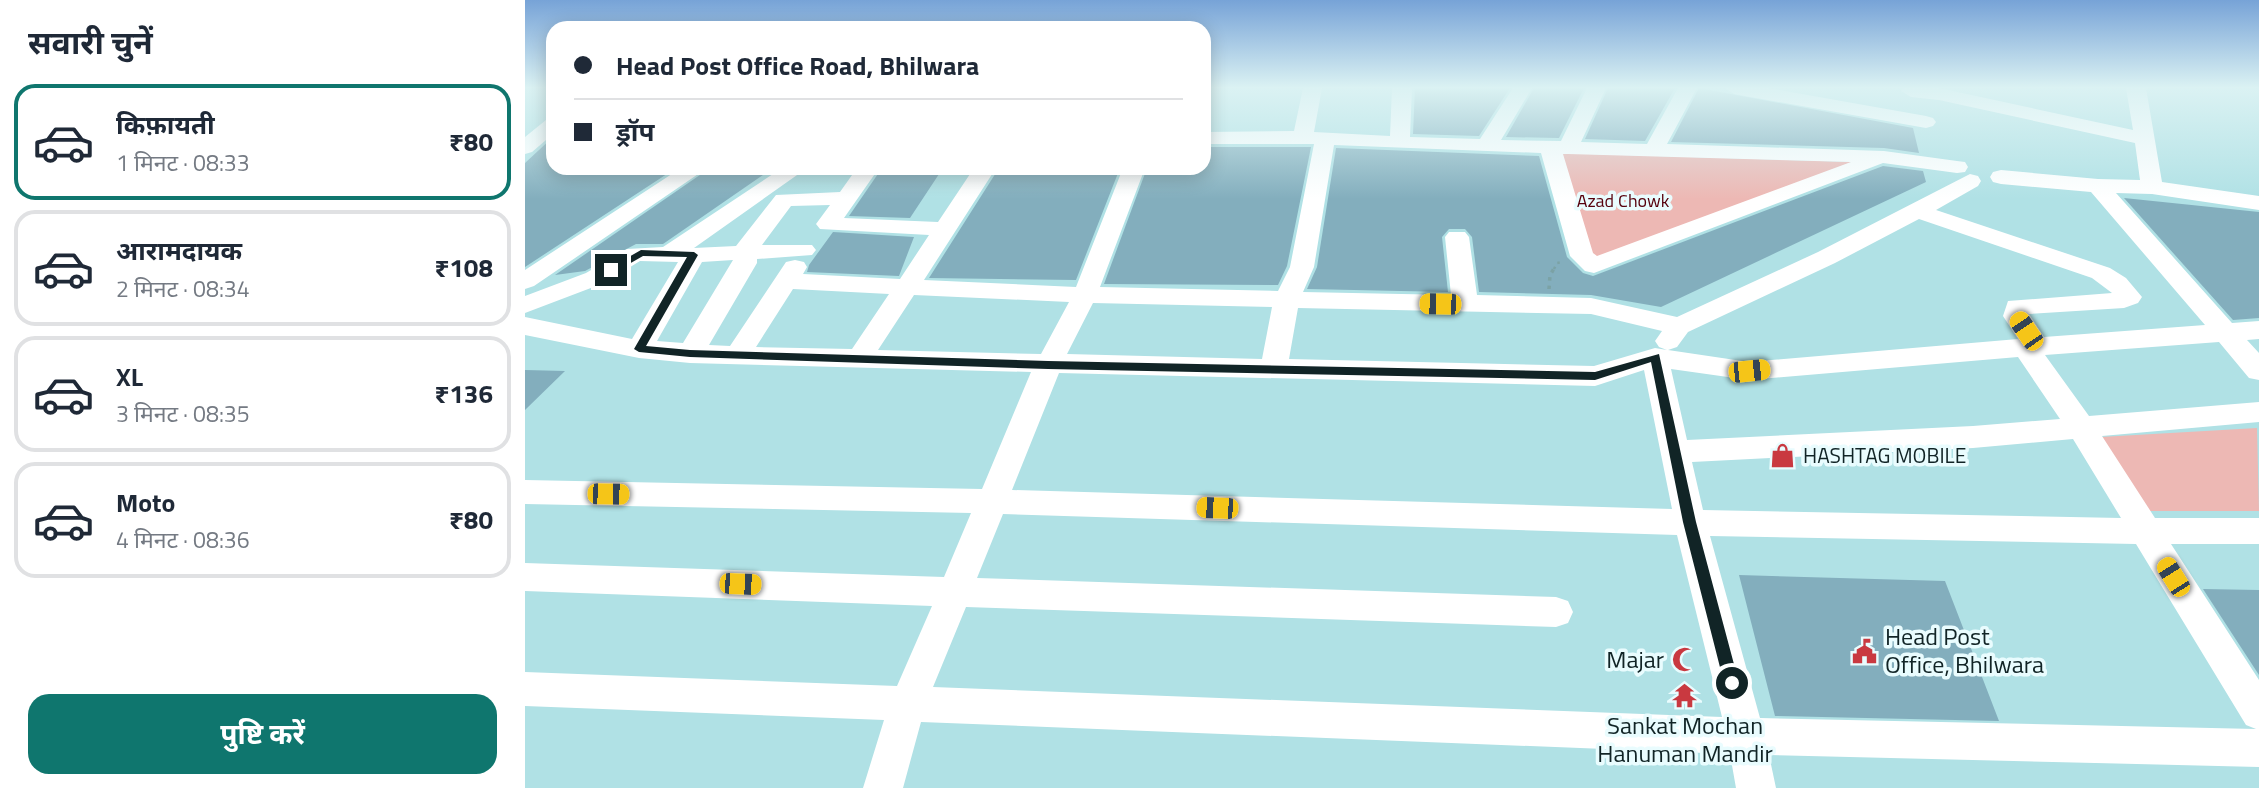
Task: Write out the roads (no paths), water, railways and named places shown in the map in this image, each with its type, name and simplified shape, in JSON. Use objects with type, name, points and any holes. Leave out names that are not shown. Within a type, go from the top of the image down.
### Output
[{"type":"street","points":[[1274,370],[1286,301],[1302,267],[1314,125]]},
{"type":"street","points":[[1400,143],[1401,125]]},
{"type":"street","points":[[1486,145],[1499,125]]},
{"type":"street","points":[[1573,125],[1559,147],[1582,256],[1594,266],[1884,157]]},
{"type":"street","points":[[1654,150],[1668,125]]},
{"type":"street","points":[[1927,125],[1935,147],[1964,170],[1989,185],[1999,182],[2001,177],[2098,186],[2152,187],[2259,203]]},
{"type":"street","points":[[2083,125],[2144,139]]},
{"type":"street","points":[[2142,125],[2152,187]]},
{"type":"street","points":[[525,148],[546,132]]},
{"type":"street","points":[[1211,138],[1314,138],[1400,143],[1884,157],[1964,170]]},
{"type":"street","points":[[1655,357],[1679,326],[1919,212],[1964,170]]},
{"type":"street","points":[[525,281],[685,175]]},
{"type":"street","points":[[639,349],[681,254],[787,175]]},
{"type":"street","points":[[737,356],[804,250],[818,231],[828,224],[863,175]]},
{"type":"street","points":[[859,359],[981,175]]},
{"type":"street","points":[[884,788],[908,702],[994,501],[1048,365],[1085,295],[1131,175]]},
{"type":"street","points":[[2098,186],[2259,371]]},
{"type":"street","points":[[690,354],[745,263],[744,252],[784,200],[847,198]]},
{"type":"street","points":[[1919,212],[2101,273],[2127,292],[2129,297],[2124,300],[2017,307],[2015,316],[2031,347],[2259,713]]},
{"type":"street","points":[[828,224],[946,229]]},
{"type":"street","points":[[1457,237],[1465,304]]},
{"type":"street","points":[[525,305],[595,278],[635,254],[804,250]]},
{"type":"street","points":[[786,281],[1085,295],[1591,306],[1679,326]]},
{"type":"street","points":[[525,326],[639,349],[690,354],[1048,365],[1595,376],[1655,357],[1749,371],[1842,361],[2259,330]]},
{"type":"street","points":[[1655,357],[1690,522],[1746,736],[1756,788]]},
{"type":"street","points":[[1676,452],[2082,429],[2259,412]]},
{"type":"street","points":[[525,492],[994,501],[1690,522],[2145,532],[2259,531]]},
{"type":"street","points":[[525,577],[1556,612]]},
{"type":"street","points":[[525,689],[1746,736],[2259,748]]},
{"type":"place","name":"HASHTAG MOBILE","points":[[1783,456]]},
{"type":"place","name":"Head Post Office, Bhilwara","points":[[1865,651]]},
{"type":"place","name":"Majar","points":[[1684,660]]},
{"type":"place","name":"Sankat Mochan Hanuman Mandir","points":[[1685,695]]},
{"type":"park label","name":"Azad Chowk","points":[[1623,201]]}]
